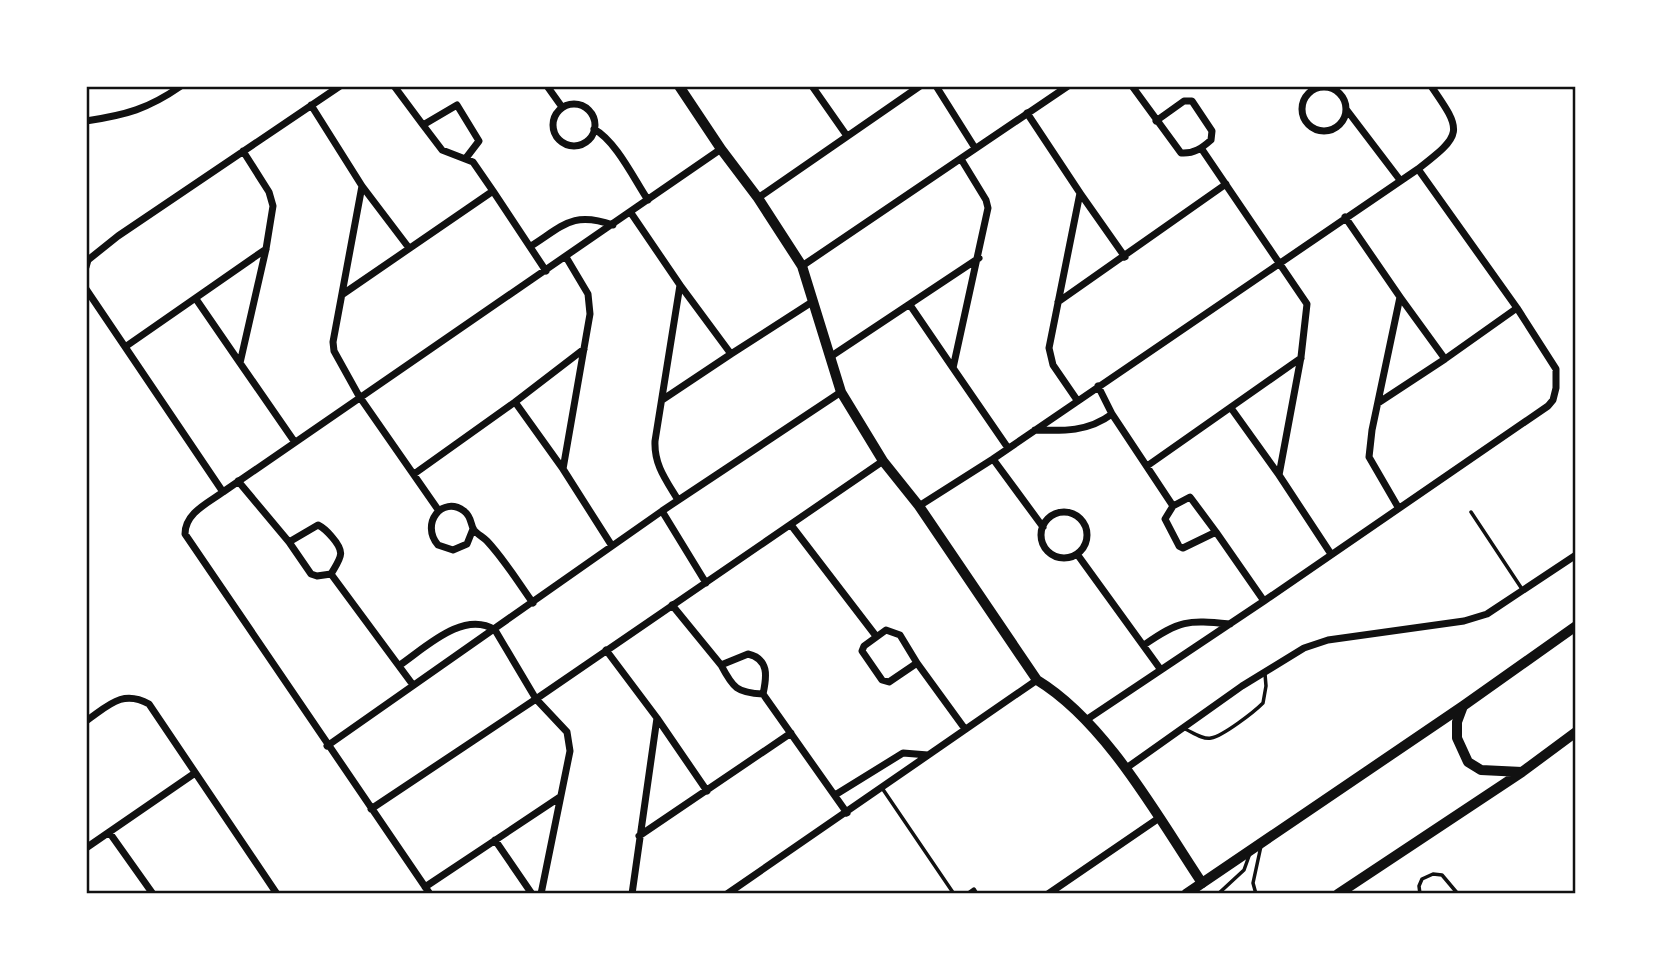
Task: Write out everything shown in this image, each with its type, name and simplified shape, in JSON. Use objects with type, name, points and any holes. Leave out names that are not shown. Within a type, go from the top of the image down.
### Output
[{"type":"main road","points":[[1186,894],[1576,626]]},
{"type":"main road","points":[[1463,706],[1457,722],[1457,738],[1468,762],[1481,770],[1522,772]]},
{"type":"main road","points":[[1338,894],[1522,772],[1576,732]]},
{"type":"street","points":[[86,121],[116,117],[142,109],[170,90],[181,86]]},
{"type":"street","points":[[86,267],[88,260],[118,236],[340,86]]},
{"type":"street","points":[[394,86],[442,150],[473,162],[546,271]]},
{"type":"street","points":[[547,86],[562,107]]},
{"type":"street","points":[[679,86],[802,266],[841,392],[883,461],[919,506],[1037,680],[1054,690],[1086,720],[1125,769],[1202,883]]},
{"type":"street","points":[[812,86],[847,136]]},
{"type":"street","points":[[936,86],[975,148]]},
{"type":"street","points":[[802,266],[1068,86]]},
{"type":"street","points":[[1132,86],[1156,121],[1181,153],[1201,149],[1211,139],[1212,131],[1192,101],[1184,101],[1156,121]]},
{"type":"street","points":[[919,506],[993,459],[1418,169],[1447,146],[1453,138],[1453,118],[1431,86]]},
{"type":"street","points":[[758,198],[915,87]]},
{"type":"street","points":[[1346,110],[1341,122],[1324,130],[1309,125],[1302,111],[1310,88],[1324,87],[1337,91],[1342,96],[1346,110],[1400,180]]},
{"type":"street","points":[[570,104],[586,107],[591,113],[594,129],[591,137],[584,143],[575,146],[558,139],[553,122],[562,107],[570,104]]},
{"type":"street","points":[[311,105],[362,186],[410,248]]},
{"type":"street","points":[[423,125],[449,108],[457,106],[480,141],[466,158]]},
{"type":"street","points":[[1027,114],[1125,257]]},
{"type":"street","points":[[594,129],[602,133],[611,144],[649,200]]},
{"type":"street","points":[[560,797],[495,840],[427,891],[185,534],[186,525],[191,516],[294,441],[721,149]]},
{"type":"street","points":[[1201,149],[1307,304],[1301,357],[1279,475]]},
{"type":"street","points":[[240,363],[266,249],[273,201],[243,151]]},
{"type":"street","points":[[953,368],[988,208],[986,200],[961,159]]},
{"type":"street","points":[[1086,720],[1264,601],[1553,400],[1556,369],[1517,308],[1418,169]]},
{"type":"street","points":[[1057,302],[1226,184]]},
{"type":"street","points":[[362,186],[333,342],[334,351],[359,396],[439,511]]},
{"type":"street","points":[[343,294],[493,191]]},
{"type":"street","points":[[1077,400],[1053,365],[1050,356],[1050,333],[1080,193]]},
{"type":"street","points":[[631,213],[731,354]]},
{"type":"street","points":[[1345,217],[1444,359]]},
{"type":"street","points":[[531,246],[572,220],[594,219],[613,225]]},
{"type":"street","points":[[125,347],[266,249]]},
{"type":"street","points":[[563,469],[590,314],[588,294],[566,257]]},
{"type":"street","points":[[830,357],[979,258]]},
{"type":"street","points":[[678,500],[654,456],[654,441],[680,285]]},
{"type":"street","points":[[86,289],[223,492]]},
{"type":"street","points":[[1398,507],[1369,457],[1372,430],[1400,297]]},
{"type":"street","points":[[196,299],[294,441]]},
{"type":"street","points":[[662,400],[812,302]]},
{"type":"street","points":[[910,305],[1008,448]]},
{"type":"street","points":[[1378,404],[1517,308]]},
{"type":"street","points":[[414,474],[584,349]]},
{"type":"street","points":[[1147,466],[1301,357]]},
{"type":"street","points":[[1098,386],[1112,414],[1173,506]]},
{"type":"street","points":[[327,746],[662,511],[841,392]]},
{"type":"street","points":[[515,402],[563,469],[612,546]]},
{"type":"street","points":[[1231,408],[1332,554]]},
{"type":"street","points":[[1034,430],[1075,430],[1095,425],[1112,414]]},
{"type":"street","points":[[993,459],[1042,527]]},
{"type":"street","points":[[371,809],[883,461]]},
{"type":"street","points":[[238,481],[289,542],[311,574],[331,574]]},
{"type":"street","points":[[1216,532],[1185,548],[1179,547],[1165,519],[1168,510],[1190,497],[1216,532],[1264,601]]},
{"type":"street","points":[[448,508],[458,508],[466,512],[472,520],[473,529],[472,537],[461,548],[445,549],[438,545],[430,532],[431,524],[439,511],[448,508]]},
{"type":"street","points":[[662,511],[706,583]]},
{"type":"street","points":[[1056,513],[1074,514],[1082,520],[1087,538],[1084,547],[1077,554],[1068,558],[1058,557],[1049,553],[1044,545],[1042,527],[1056,513]]},
{"type":"street","points":[[289,542],[318,525],[323,527],[341,551],[331,574]]},
{"type":"street","points":[[791,525],[876,636]]},
{"type":"street","points":[[473,529],[486,541],[533,603]]},
{"type":"street","points":[[1077,554],[1161,670]]},
{"type":"street","points":[[1125,769],[1284,659],[1316,644],[1464,621],[1487,614],[1576,555]]},
{"type":"street","points":[[331,574],[413,685]]},
{"type":"street","points":[[672,605],[721,665],[735,688],[763,694]]},
{"type":"street","points":[[1144,645],[1179,624],[1192,621],[1230,624]]},
{"type":"street","points":[[400,664],[459,627],[480,623],[495,630],[536,699],[567,732],[570,751],[541,894]]},
{"type":"street","points":[[917,663],[889,682],[884,682],[862,651],[876,636],[891,630],[900,635],[965,729]]},
{"type":"street","points":[[606,650],[707,791]]},
{"type":"street","points":[[721,665],[742,655],[757,656],[763,663],[767,672],[763,694],[847,813]]},
{"type":"street","points":[[727,894],[1037,680]]},
{"type":"street","points":[[86,721],[117,700],[131,697],[149,704],[277,894]]},
{"type":"street","points":[[632,894],[657,718]]},
{"type":"street","points":[[639,836],[791,733]]},
{"type":"street","points":[[835,795],[903,753],[928,755]]},
{"type":"street","points":[[86,848],[195,773]]},
{"type":"street","points":[[1048,894],[1159,818]]},
{"type":"street","points":[[109,832],[153,894]]},
{"type":"street","points":[[495,840],[532,894]]},
{"type":"lane","points":[[1471,512],[1523,591]]},
{"type":"lane","points":[[1183,729],[1213,738],[1228,728],[1263,703],[1265,674]]},
{"type":"lane","points":[[882,788],[954,894]]},
{"type":"lane","points":[[1256,894],[1252,883],[1261,843]]},
{"type":"lane","points":[[1218,894],[1244,870],[1250,851]]},
{"type":"lane","points":[[1420,894],[1422,879],[1433,874],[1442,875],[1458,894]]},
{"type":"lane","points":[[967,894],[974,889],[977,894]]}]
